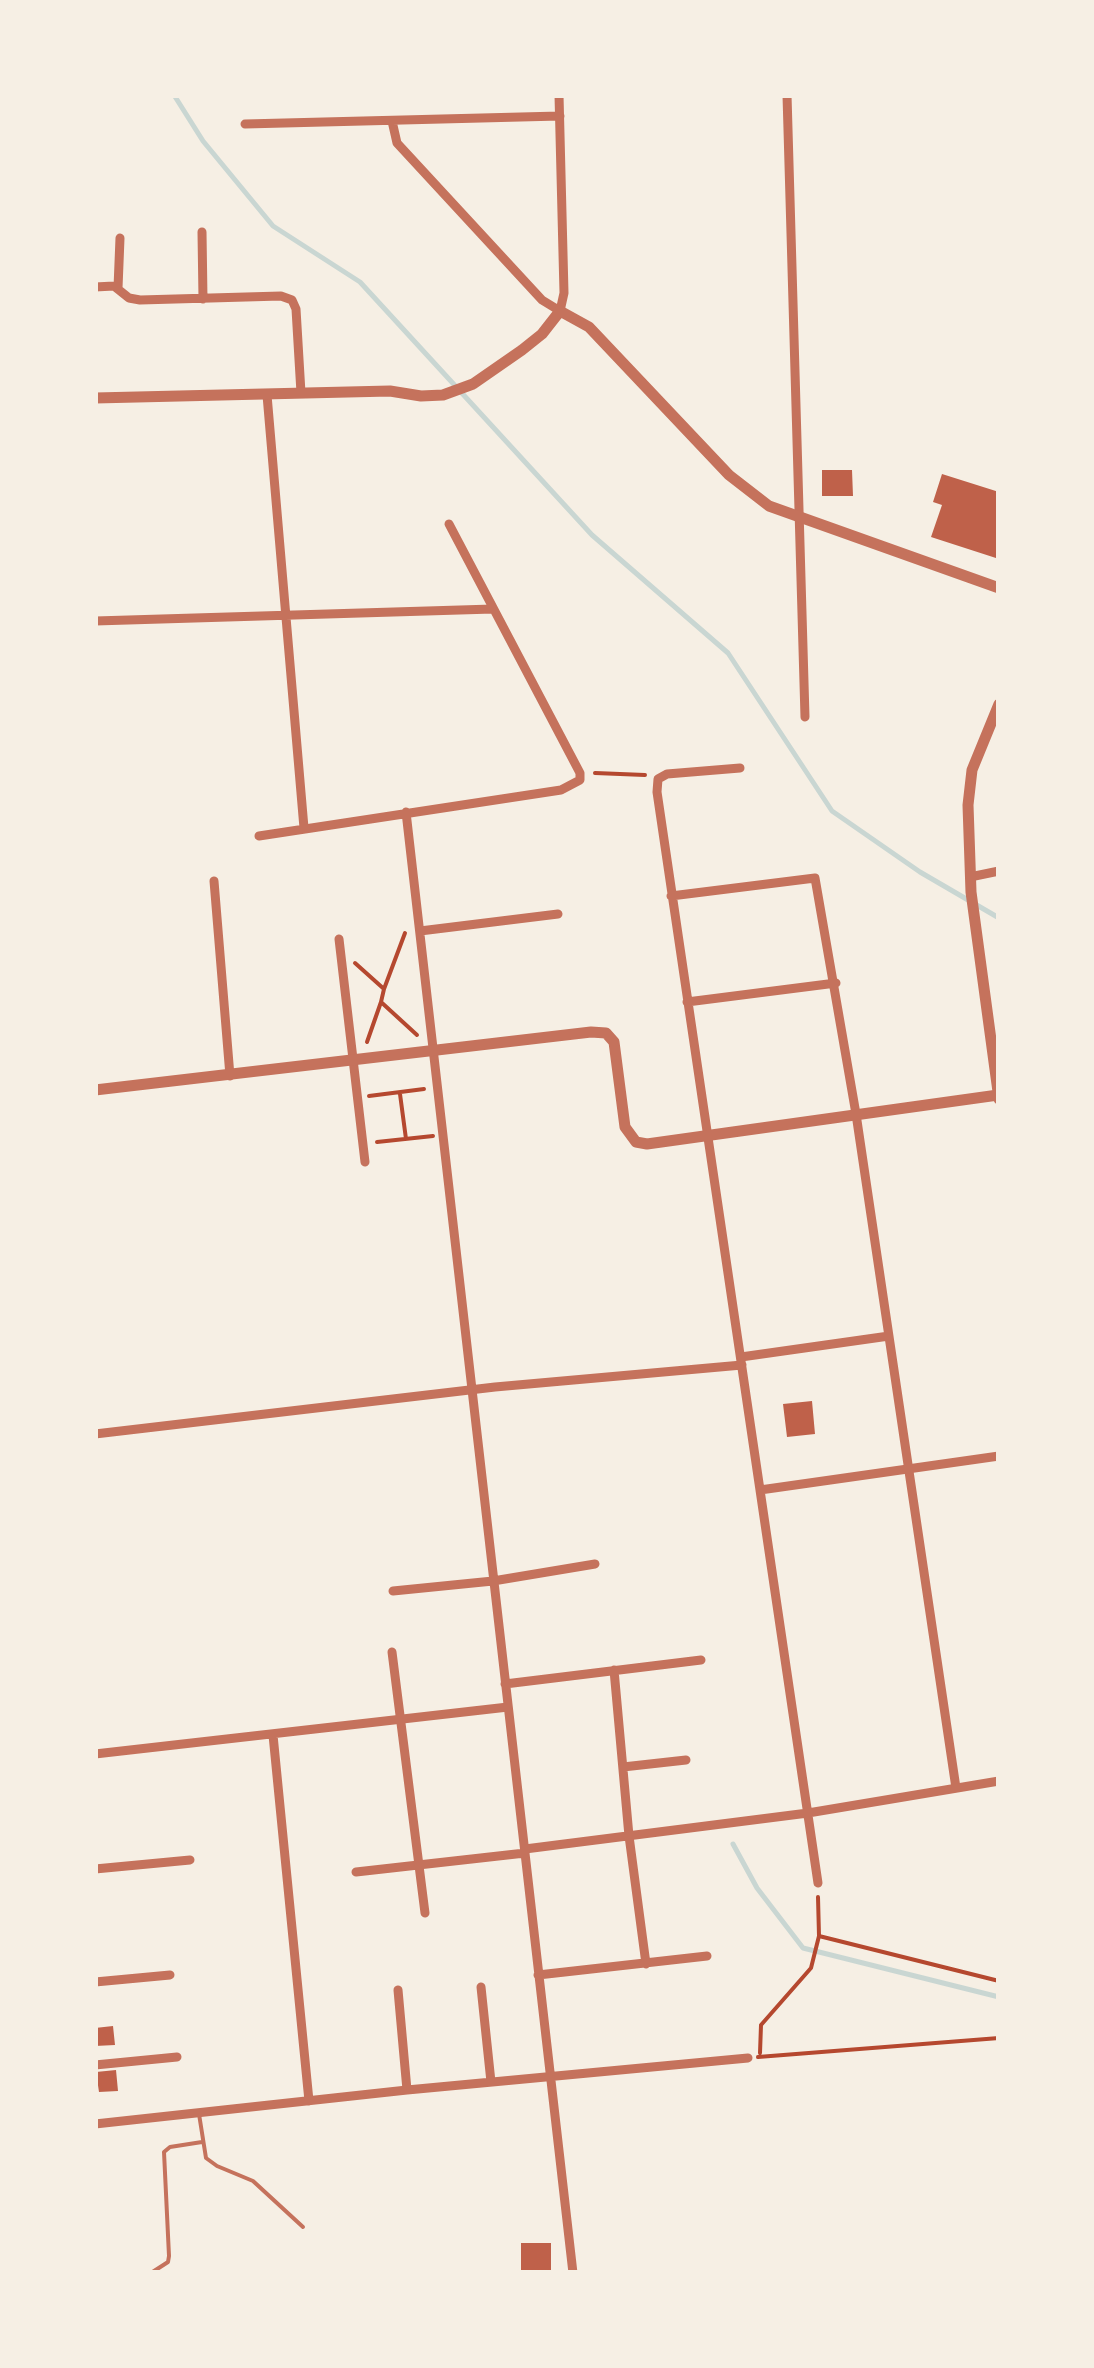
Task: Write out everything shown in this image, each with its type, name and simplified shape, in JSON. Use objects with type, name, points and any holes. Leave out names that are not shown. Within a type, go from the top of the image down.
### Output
[{"type":"street","points":[[95,398],[390,391],[422,396],[473,384],[542,334],[560,311],[564,293],[559,95]]},
{"type":"street","points":[[787,95],[805,717]]},
{"type":"street","points":[[244,124],[560,116]]},
{"type":"street","points":[[392,121],[397,142],[542,300],[589,327],[746,490],[769,506],[799,518],[999,588]]},
{"type":"street","points":[[202,232],[203,299]]},
{"type":"street","points":[[118,288],[120,238]]},
{"type":"street","points":[[95,287],[118,288],[129,298],[140,300],[281,296],[292,300],[296,309],[301,393]]},
{"type":"street","points":[[267,395],[304,828]]},
{"type":"street","points":[[259,836],[561,790],[580,777],[449,524]]},
{"type":"street","points":[[95,621],[493,609]]},
{"type":"street","points":[[95,1090],[592,1032],[606,1033],[614,1042],[625,1127],[630,1136],[647,1144],[999,1097],[971,892],[968,805],[972,770],[999,704]]},
{"type":"street","points":[[740,768],[667,774],[658,779],[657,792],[818,1883]]},
{"type":"street","points":[[406,812],[573,2273]]},
{"type":"street","points":[[970,876],[999,872]]},
{"type":"street","points":[[671,896],[815,878],[836,983],[956,1788]]},
{"type":"street","points":[[214,881],[230,1076]]},
{"type":"street","points":[[420,930],[558,914]]},
{"type":"street","points":[[340,944],[365,1162]]},
{"type":"street","points":[[687,1002],[836,983]]},
{"type":"street","points":[[95,1434],[742,1361],[889,1336]]},
{"type":"street","points":[[760,1490],[999,1456]]},
{"type":"street","points":[[393,1591],[595,1564]]},
{"type":"street","points":[[392,1652],[425,1913]]},
{"type":"street","points":[[505,1684],[702,1660]]},
{"type":"street","points":[[614,1670],[629,1836],[646,1964]]},
{"type":"street","points":[[95,1754],[508,1707]]},
{"type":"street","points":[[273,1735],[310,2101]]},
{"type":"street","points":[[622,1767],[686,1760]]},
{"type":"street","points":[[356,1872],[808,1813],[999,1782]]},
{"type":"street","points":[[95,1868],[190,1860]]},
{"type":"street","points":[[538,1976],[707,1956]]},
{"type":"street","points":[[95,1982],[170,1975]]},
{"type":"street","points":[[481,1988],[491,2082]]},
{"type":"street","points":[[398,1990],[408,2090]]},
{"type":"street","points":[[95,2066],[177,2057]]},
{"type":"street","points":[[95,2124],[748,2058]]},
{"type":"lane","points":[[198,2113],[206,2158],[253,2181],[303,2227]]},
{"type":"lane","points":[[150,2273],[168,2262],[169,2256],[164,2152],[170,2147],[202,2142]]},
{"type":"path","points":[[580,777],[639,773],[658,779]]},
{"type":"path","points":[[352,1062],[367,1042],[405,932],[420,930]]},
{"type":"path","points":[[340,944],[384,989]]},
{"type":"path","points":[[382,1002],[434,1052]]},
{"type":"path","points":[[357,1097],[438,1088]]},
{"type":"path","points":[[400,1092],[406,1139]]},
{"type":"path","points":[[363,1144],[444,1134]]},
{"type":"path","points":[[760,2057],[761,2025],[811,1968],[818,1936],[818,1883]]},
{"type":"path","points":[[818,1936],[999,1981]]},
{"type":"path","points":[[748,2058],[999,2038]]},
{"type":"building","points":[[822,470],[852,470],[853,496],[822,496]]},
{"type":"building","points":[[942,474],[999,492],[999,559],[931,537],[942,505],[933,502]]},
{"type":"building","points":[[812,1401],[815,1434],[787,1437],[783,1404]]},
{"type":"building","points":[[113,2026],[115,2045],[95,2046],[95,2028]]},
{"type":"building","points":[[116,2070],[118,2091],[99,2092],[96,2072]]},
{"type":"building","points":[[521,2243],[551,2243],[551,2273],[521,2273]]},
{"type":"waterway","points":[[174,95],[203,141],[273,226],[360,282],[592,535],[728,653],[832,811],[920,872],[999,918]]},
{"type":"waterway","points":[[733,1844],[757,1888],[803,1948],[999,1997]]}]
